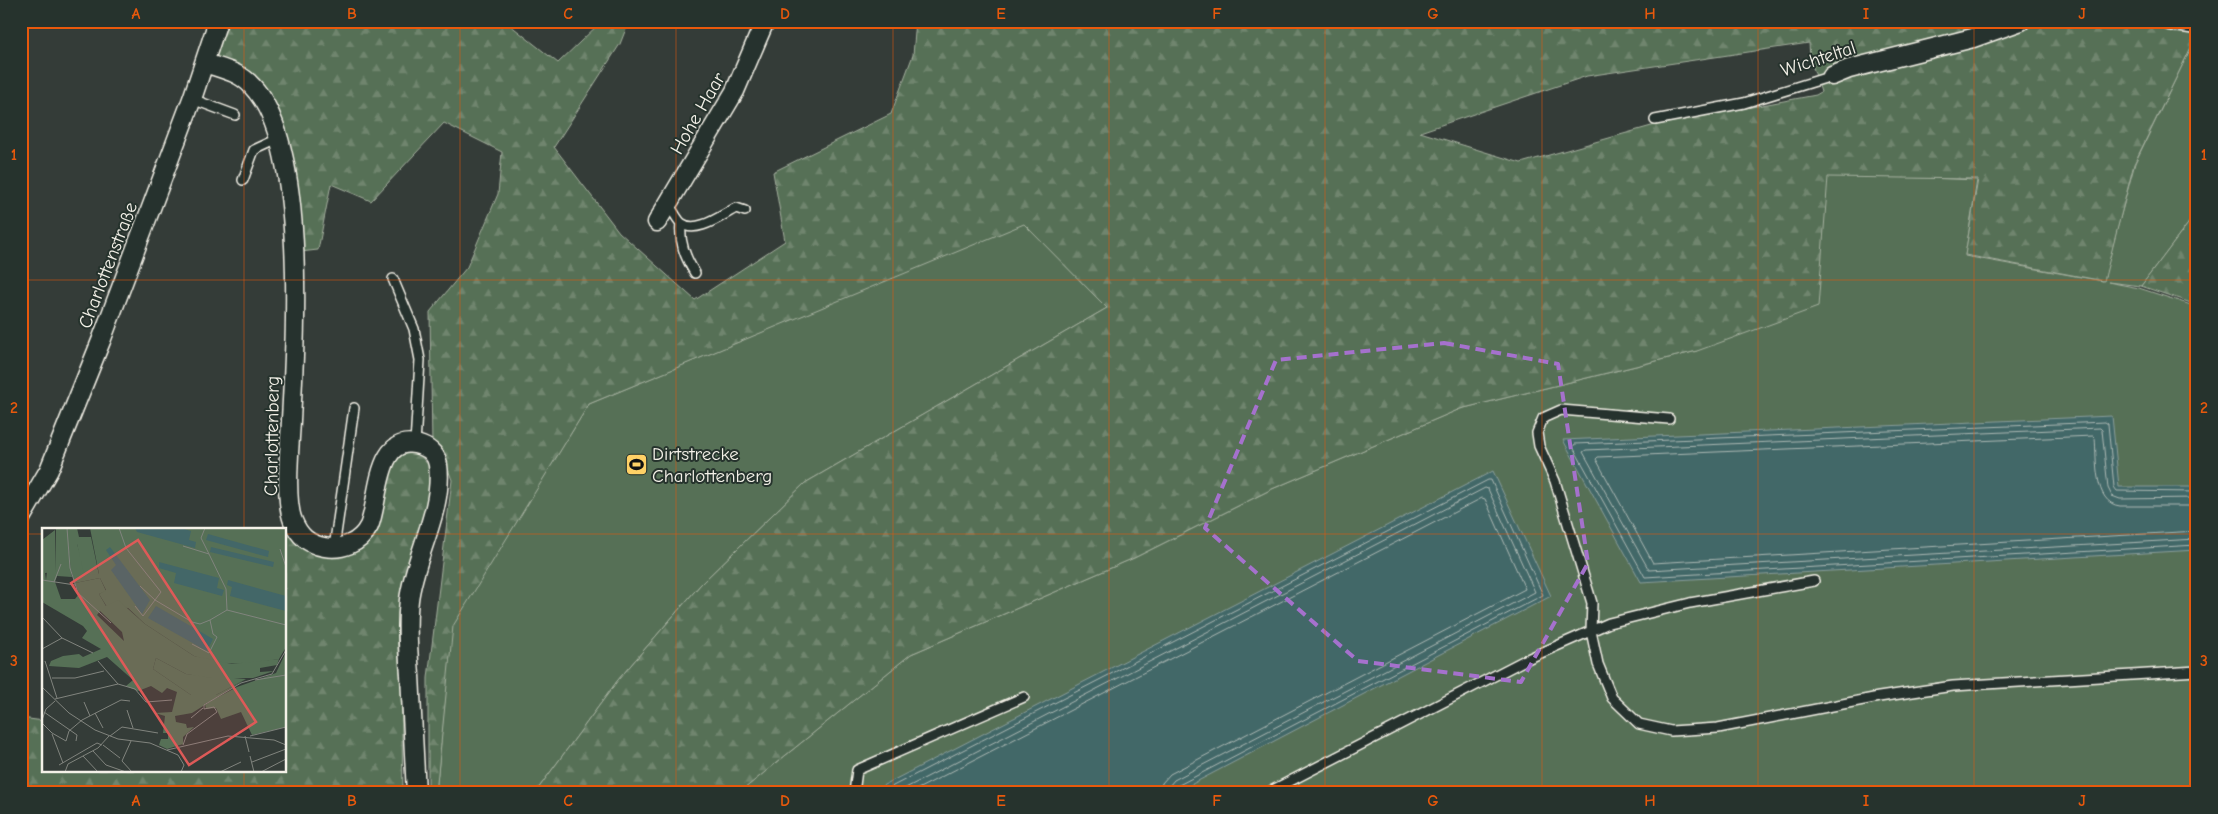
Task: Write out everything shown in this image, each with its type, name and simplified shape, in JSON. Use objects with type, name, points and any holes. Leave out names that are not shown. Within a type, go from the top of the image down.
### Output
[{"type":"street","name":"Charlottenstraße","points":[[21,518],[49,470],[122,288],[205,63],[218,21]]},
{"type":"street","name":"Hohe Haar","points":[[657,222],[739,85],[765,21]]},
{"type":"street","name":"Wichteltal","points":[[1832,76],[1849,69],[1973,38],[2021,21]]},
{"type":"street","points":[[2168,21],[2190,23]]},
{"type":"street","name":"Charlottenberg","points":[[205,63],[237,74],[252,86],[270,110],[278,139],[295,227],[294,361],[288,471],[292,518],[300,536],[314,545],[334,548]]},
{"type":"street","points":[[334,548],[345,546],[358,539],[368,527],[379,478],[390,453],[403,443],[415,444],[430,449],[438,462],[438,490],[409,599],[408,636],[416,793]]},
{"type":"lane","name":"Wichteltal","points":[[1655,120],[1744,103],[1832,76]]},
{"type":"lane","points":[[192,99],[235,115]]},
{"type":"lane","points":[[243,180],[254,150],[278,139]]},
{"type":"lane","points":[[668,203],[681,222],[689,227],[701,225],[736,208],[745,210]]},
{"type":"lane","points":[[681,222],[682,246],[695,273]]},
{"type":"lane","points":[[393,280],[414,329],[420,360],[415,444]]},
{"type":"lane","points":[[334,548],[354,408]]},
{"type":"lane","points":[[1669,419],[1561,410],[1543,418],[1537,433],[1540,446],[1568,518],[1592,603],[1591,631],[1598,664],[1612,698],[1639,724],[1671,731],[1718,728],[1879,697],[1953,686],[2197,670]]},
{"type":"lane","points":[[1267,793],[1525,660],[1609,623],[1690,604],[1814,581]]},
{"type":"lane","points":[[854,793],[857,770],[1024,696]]},
{"type":"highlighted area","points":[[1444,343],[1558,364],[1588,563],[1521,682],[1358,661],[1205,528],[1276,360]]},
{"type":"green space","points":[[222,21],[505,21],[558,63],[602,21],[629,21],[620,44],[554,147],[619,232],[695,300],[785,241],[773,172],[891,114],[913,55],[916,21],[2149,21],[2197,28],[2197,35],[2134,164],[2104,281],[1965,255],[1978,179],[1828,177],[1818,307],[1697,351],[1460,409],[1272,489],[1134,558],[911,654],[739,793],[535,793],[618,680],[701,584],[805,483],[1107,308],[1024,224],[589,404],[453,626],[436,793],[428,793],[428,678],[452,480],[445,461],[432,446],[430,312],[467,267],[498,194],[502,152],[444,123],[371,201],[331,184],[318,250],[300,252],[276,105],[244,73],[211,63]],"holes":[[[1809,43],[1810,58],[1821,92],[1816,95],[1655,125],[1521,163],[1420,132],[1587,76]]]},
{"type":"green space","points":[[2197,35],[2197,212],[2141,286],[2108,282],[2139,288],[2197,307],[2197,793],[739,793],[911,654],[1134,558],[1272,489],[1460,409],[1697,351],[1823,174],[1977,180],[1965,256],[2103,281],[2135,163]]},
{"type":"green space","points":[[2197,212],[2197,305],[2141,286]]},
{"type":"green space","points":[[1024,223],[1107,308],[805,483],[701,584],[618,680],[535,793],[436,793],[452,626],[589,404]]},
{"type":"green space","points":[[410,449],[419,454],[434,472],[407,600],[401,680],[403,793],[21,793],[21,718],[42,721],[42,772],[286,772],[286,536],[358,542],[393,458]]},
{"type":"water","points":[[2112,416],[2119,487],[2197,487],[2197,550],[1641,582],[1563,440]]},
{"type":"water","points":[[1493,471],[1551,596],[1175,793],[886,793],[882,786]]},
{"type":"place","name":"Dirtstrecke Charlottenberg","points":[[636,464]]}]
